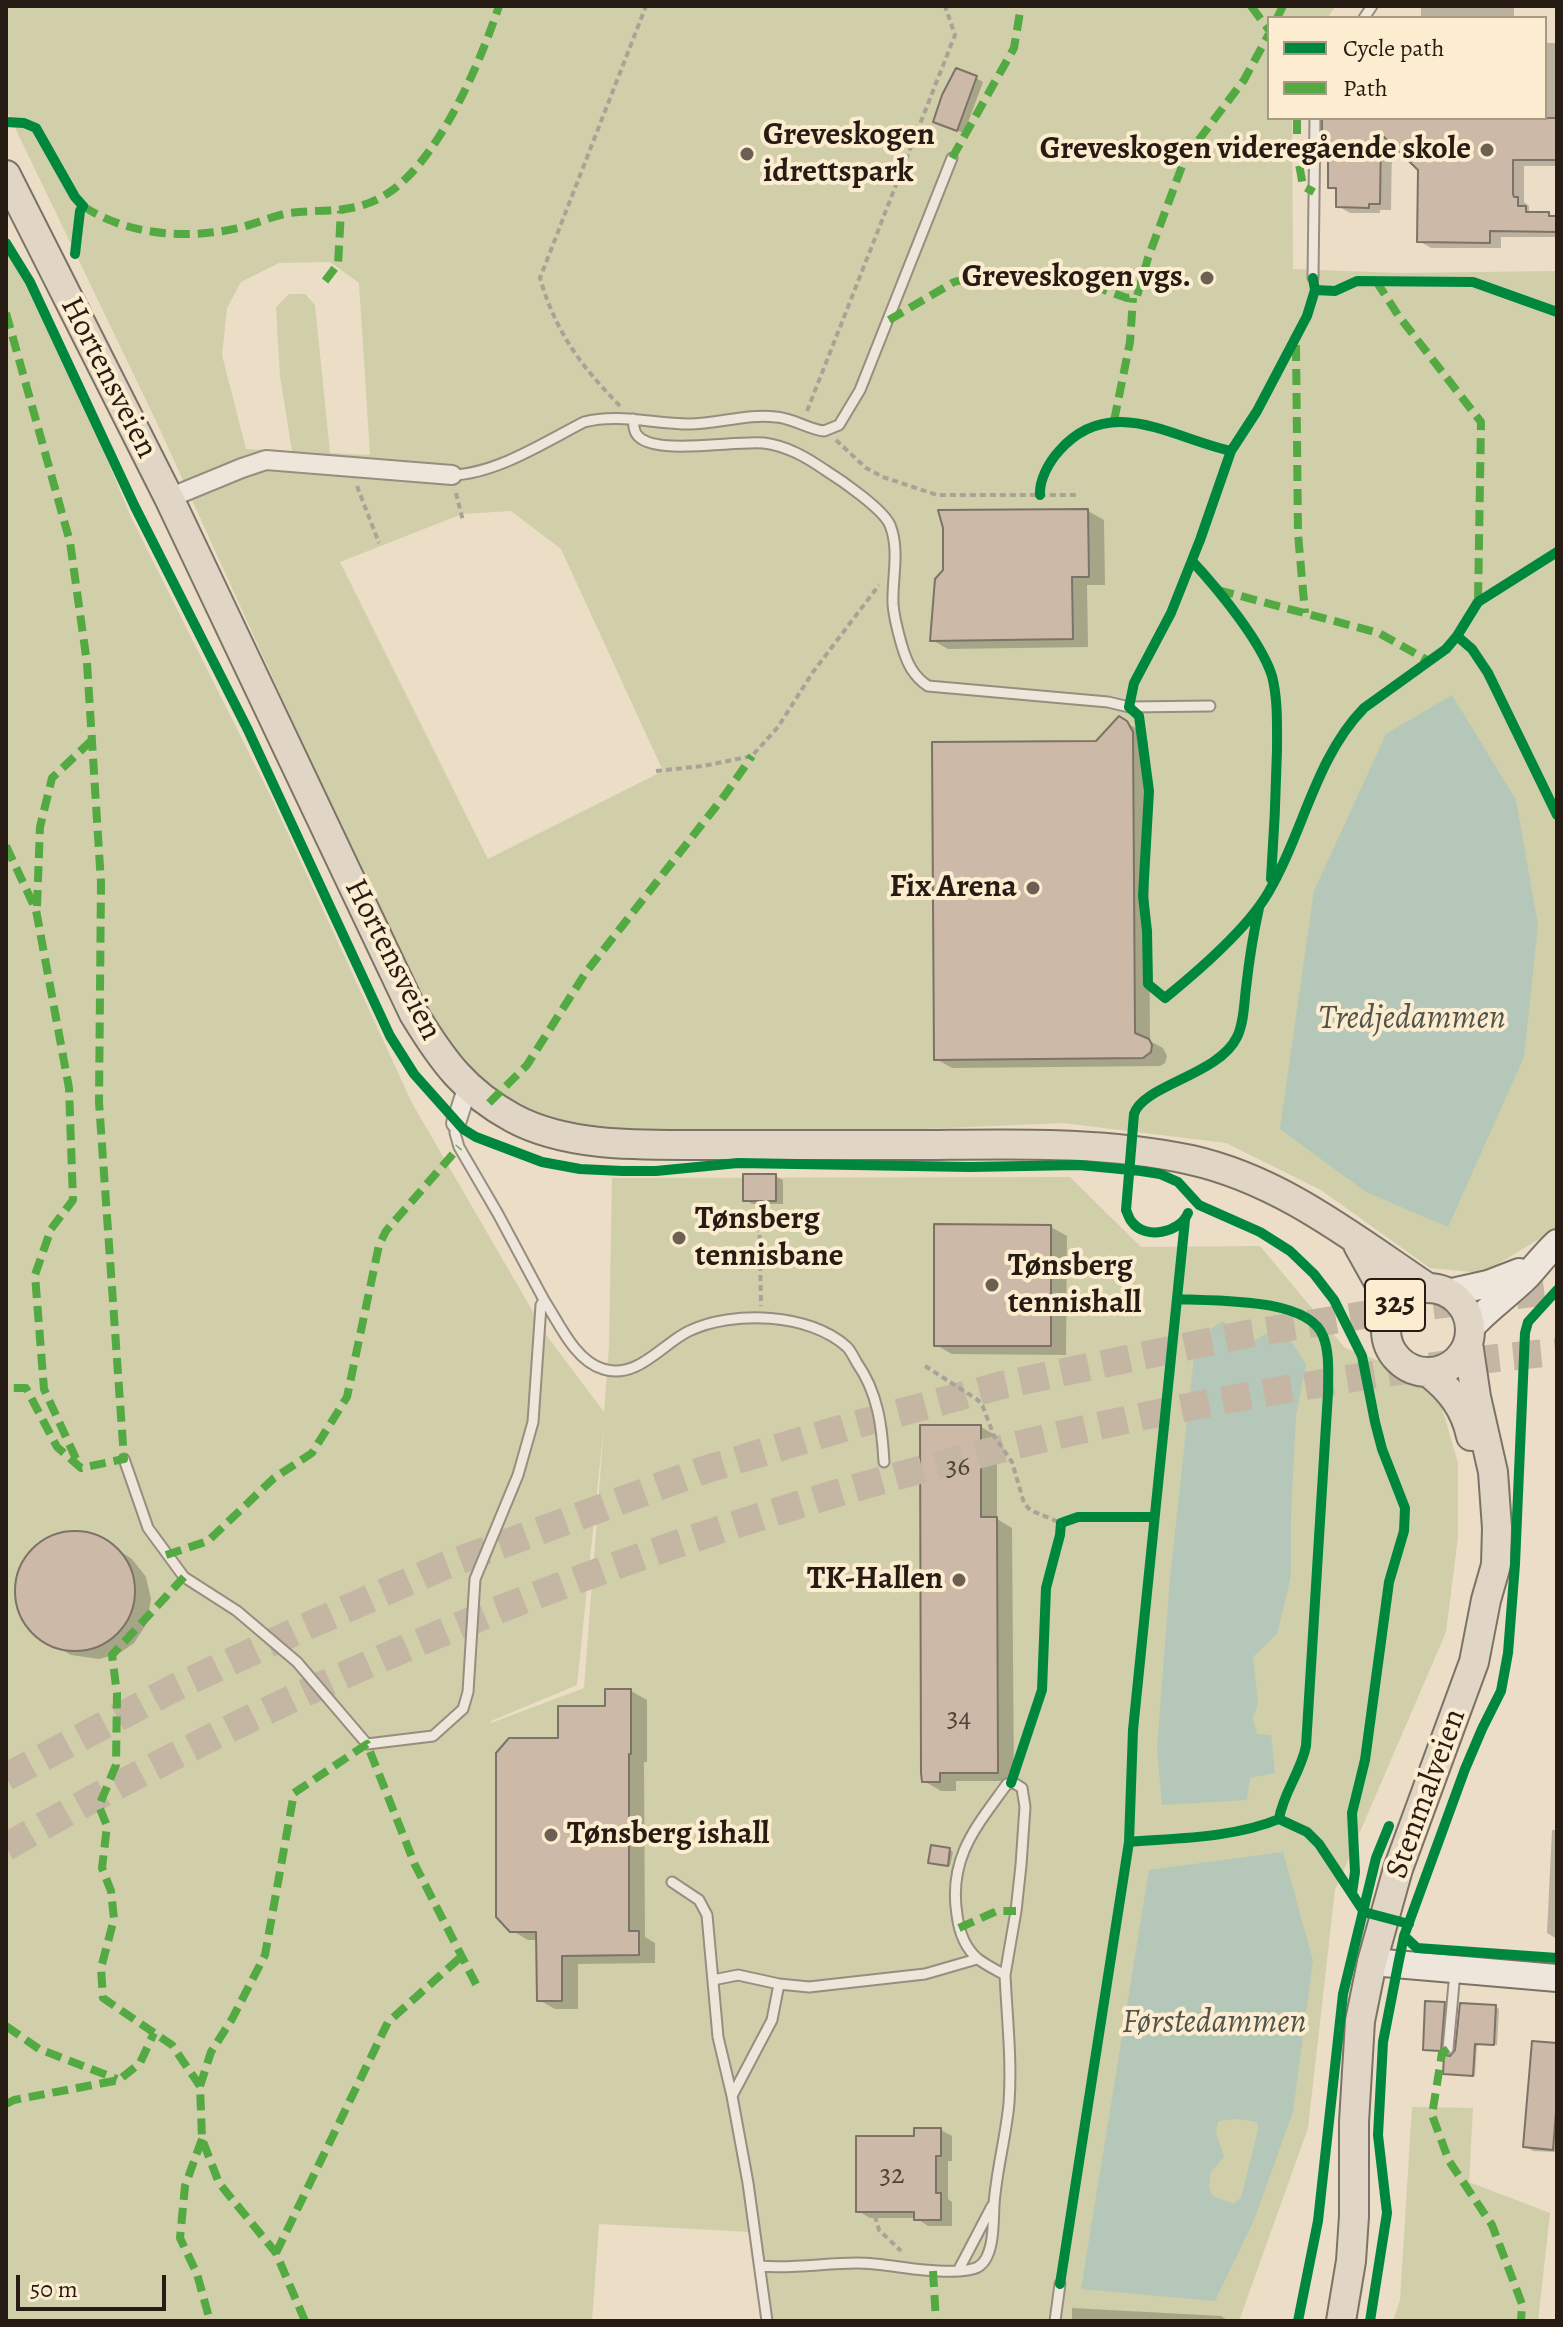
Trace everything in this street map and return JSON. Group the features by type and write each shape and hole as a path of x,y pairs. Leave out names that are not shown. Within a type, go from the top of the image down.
{"main road":[{"name":"Hortensveien","path":"6,175 169,498 414,1014 448,1066 471,1089 515,1119 563,1136 633,1144 1021,1144 1124,1149 1207,1164 1252,1179 1311,1208 1353,1238 1438,1290"},
{"name":"Hortensveien","path":"1353,1238 1382,1288 1389,1314"},
{"path":"1438,1290 1488,1284 1517,1273 1549,1250"},
{"path":"1469,1336 1499,1298 1526,1277 1549,1250"},
{"name":"325","path":"1389,1314 1395,1303 1405,1295 1416,1290 1438,1290"},
{"name":"Stenmalveien","path":"1341,2321 1353,2231 1357,2044 1372,1962 1398,1869 1467,1686 1496,1565 1493,1472 1476,1397 1469,1320 1462,1304 1438,1290"},
{"name":"Stenmalveien","path":"1389,1314 1387,1341 1393,1353 1402,1363 1414,1370 1428,1372 1442,1383 1464,1412 1483,1506 1486,1600"},
{"name":"325","path":"1428,1372 1453,1364 1462,1355 1469,1336"},
{"path":"1372,1962 1557,1978"}],"street":[{"path":"169,498 266,460 452,475"},
{"path":"456,1123 464,1098 471,1089"}],"lane":[{"path":"1313,278 1315,120"},
{"path":"452,475 480,471 584,422 604,418 692,424 778,417 828,431 839,425 860,390 952,158"},
{"path":"633,419 638,436 659,445 679,447 753,443 790,449 867,500 885,517 892,533 896,628 908,663 928,686 1108,702 1129,707 1210,706"},
{"path":"456,1123 459,1147 544,1300 579,1353 600,1369 625,1370 643,1362 690,1330 722,1321 761,1317 787,1320 819,1330 847,1348 866,1375 883,1433 884,1462"},
{"path":"124,1459 148,1528 184,1577 237,1611 297,1662 367,1744 433,1736 463,1709 468,1692 475,1579 518,1475 533,1422 541,1305 544,1300"},
{"path":"760,2266 784,2268 859,2263 958,2271 976,2268 983,2262 994,2227 994,2204 1004,2148 1011,2077 1005,1975 1016,1911 1025,1807 1022,1788 1014,1783 1007,1784 968,1840 958,1864 955,1905 959,1928 967,1947 977,1959 1005,1975"},
{"path":"672,1882 699,1900 707,1915 718,2037 732,2096 767,2321"},
{"path":"713,1980 738,1975 809,1987 925,1974 977,1959"},
{"path":"1448,2049 1455,1970"},
{"path":"732,2096 772,2020 779,1984"},
{"path":"958,2271 994,2204"},
{"path":"1055,2321 1060,2284"}],"path":[{"path":"633,419 572,351 547,303 540,278 646,6"},
{"path":"801,424 955,35 946,6"},
{"path":"828,431 866,468 937,495 1040,491 1076,495"},
{"path":"351,467 379,543"},
{"path":"452,475 463,521"},
{"path":"656,771 752,756 778,727 813,672 873,594 891,567 895,555"},
{"path":"759,1205 761,1317"},
{"path":"925,1366 978,1400 994,1436 1012,1462 1024,1503 1030,1510 1065,1521 1060,1535"},
{"path":"875,2216 879,2230 907,2258 907,2268"}],"green space":[{"path":"6,6 1336,6 1328,16 1267,16 1267,120 1292,120 1293,269 1399,273 1557,271 1557,1223 1554,1230 1483,1273 1430,1268 1321,1190 1226,1143 1063,1123 741,1137 577,1135 497,1098 430,1024 157,423 6,109","holes":["330,262 359,283 370,455 330,453 315,305 305,294 289,294 276,307 280,376 292,451 246,449 222,355 227,308 241,282 279,263","511,511 561,549 663,771 488,859 340,562 462,514"]},
{"path":"6,235 77,388 131,517 271,797 412,1103 547,1336 604,1412 609,1346 612,1178 1070,1177 1141,1247 1260,1246 1345,1348 1403,1370 1440,1401 1458,1463 1458,1537 1446,1632 1335,1890 1308,2128 1239,2321 766,2321 751,2232 599,2224 592,2321 6,2321","holes":["604,1425 584,1688 491,1723 577,1685"]},
{"path":"1412,2107 1473,2108 1469,2182 1550,2213 1538,2321 1393,2321 1400,2300"}],"water":[{"name":"Tredjedammen","path":"1452,695 1516,800 1538,925 1524,1057 1448,1227 1366,1192 1280,1129 1314,891 1386,734"},
{"path":"1223,1321 1248,1344 1281,1326 1306,1364 1296,1416 1291,1576 1277,1634 1253,1657 1258,1703 1253,1718 1257,1734 1271,1735 1275,1773 1250,1778 1247,1800 1162,1805 1157,1749 1170,1578 1196,1338"},
{"name":"Førstedammen","path":"1283,1852 1313,1961 1293,2112 1254,2220 1215,2301 1081,2289 1149,1870","holes":["1238,2119 1257,2122 1258,2129 1241,2197 1234,2204 1213,2196 1209,2188 1211,2172 1224,2157 1217,2135 1219,2121"]}],"building":[{"path":"956,68 977,76 957,131 933,122"},
{"name":"Greveskogen videregående skole","path":"1557,118 1557,160 1513,160 1513,194 1518,197 1518,206 1526,206 1526,212 1549,212 1549,216 1557,216 1557,232 1490,231 1490,243 1417,242 1418,170 1381,134 1380,204 1369,204 1369,208 1336,207 1336,188 1328,188 1328,141 1322,141 1322,120"},
{"path":"1088,509 1089,577 1072,577 1073,639 930,641 935,579 943,570 943,528 938,510"},
{"name":"Fix Arena","path":"1119,716 1127,721 1133,732 1135,1033 1149,1039 1151,1052 1143,1058 934,1060 932,742 1096,741"},
{"path":"743,1174 776,1174 776,1201 743,1201"},
{"name":"Tønsberg tennishall","path":"934,1224 1051,1225 1051,1346 934,1346"},
{"name":"TK-Hallen","path":"920,1425 981,1425 981,1517 997,1517 998,1773 940,1773 940,1782 922,1782 921,1773"},
{"path":"75,1531 98,1535 117,1549 131,1568 135,1591 131,1614 117,1633 98,1647 75,1651 52,1647 33,1633 19,1614 15,1591 19,1568 33,1549 52,1535"},
{"name":"Tønsberg ishall","path":"605,1689 631,1689 629,1931 639,1931 639,1955 562,1956 562,2001 537,2001 536,1932 510,1932 496,1917 496,1753 509,1738 558,1738 558,1706 605,1706"},
{"path":"931,1845 950,1848 948,1866 928,1863"},
{"path":"1425,2001 1445,2002 1441,2051 1423,2050"},
{"path":"1460,2003 1496,2005 1494,2045 1475,2044 1473,2076 1443,2074 1444,2055 1450,2056 1455,2050"},
{"path":"1532,2041 1557,2043 1553,2150 1523,2147"},
{"path":"914,2128 941,2128 941,2156 936,2156 936,2193 941,2193 941,2220 914,2220 914,2212 856,2212 856,2136 914,2136"}],"tunnel":[{"path":"6,1777 172,1689 305,1627 444,1566 704,1470 1002,1385 1247,1334 1388,1311 1557,1290"},
{"path":"6,1847 152,1768 301,1695 453,1628 607,1569 764,1515 924,1469 1085,1429 1324,1383 1440,1365 1557,1352"}],"marked path":[{"path":"83,206 119,224 181,234 222,231 289,213 343,209 381,198 412,173 443,130 470,79 499,6"},
{"path":"952,158 1014,48 1021,6"},
{"path":"1251,6 1267,27"},
{"path":"1278,16 1283,6"},
{"path":"889,320 954,282 981,275 1021,273 1065,276 1127,298 1137,296 1185,158 1244,80 1267,38"},
{"path":"1297,120 1297,153 1303,186 1314,192"},
{"path":"325,281 338,264 341,211"},
{"path":"1376,281 1398,315 1481,422 1478,602"},
{"path":"1114,421 1130,342 1133,298"},
{"path":"6,313 70,542 87,663 101,883 99,1102 124,1459 81,1468 57,1447 26,1388 6,1388"},
{"path":"1296,345 1298,534 1305,613"},
{"path":"1218,590 1379,633 1429,661"},
{"path":"37,906 40,827 52,778 92,740"},
{"path":"489,1103 527,1065 586,972 752,756"},
{"path":"6,846 36,910 69,1088 73,1200 51,1229 35,1275 44,1389 77,1461"},
{"path":"166,1555 208,1541 274,1478 312,1453 347,1397 379,1245 386,1231 459,1147"},
{"path":"184,1577 112,1655 117,1694 116,1765 99,1806 107,1826 102,1868 111,1891 114,1919 101,1968 103,1998 172,2045 200,2086"},
{"path":"305,2321 276,2253 219,2183 202,2139 200,2086 211,2052 265,1955 294,1793 367,1744 415,1865 478,1988"},
{"path":"959,1928 997,1911 1016,1911"},
{"path":"276,2253 388,2022 462,1956"},
{"path":"6,2026 39,2049 117,2079"},
{"path":"6,2104 119,2080 140,2063 154,2033"},
{"path":"1448,2049 1442,2053 1432,2115 1449,2161 1492,2225 1522,2304 1521,2321"},
{"path":"202,2139 185,2186 180,2238 197,2274 210,2321"},
{"path":"933,2271 936,2321"}],"cycle path":[{"path":"6,122 24,123 36,128 83,206 75,254"},
{"path":"6,243 30,282 135,507 248,730 390,1036 414,1074 463,1129 542,1162 580,1169 656,1171 738,1163 970,1167 1079,1165 1160,1174 1178,1182 1199,1205 1260,1232 1290,1251 1314,1274 1334,1300 1362,1356 1382,1449 1405,1508 1404,1531 1389,1582 1365,1760 1352,1813 1355,1872 1352,1893"},
{"path":"1313,278 1315,290 1307,316 1257,411 1231,451 1171,613 1134,683 1129,707 1139,716 1149,791 1143,896 1148,984 1165,998 1248,921 1280,870 1321,773 1347,728 1364,708 1446,649 1457,636"},
{"path":"1315,290 1335,291 1357,281 1473,282 1557,312"},
{"path":"1040,495 1043,477 1055,455 1079,434 1099,425 1120,422 1142,424 1231,451"},
{"path":"1557,552 1478,602 1457,636 1472,649 1488,673 1557,815"},
{"path":"1192,561 1248,631 1272,676 1277,750 1271,879"},
{"path":"1188,1213 1178,1225 1162,1232 1145,1231 1130,1219 1126,1210 1134,1114 1151,1095 1215,1061 1237,1037 1259,908"},
{"path":"1060,2284 1129,1842 1133,1730 1185,1220"},
{"path":"1370,2321 1387,2213 1378,2135 1383,2042 1404,1936 1465,1769 1501,1691 1508,1653 1515,1564 1525,1333 1528,1322 1557,1290"},
{"path":"1129,1842 1224,1834 1279,1819 1306,1746 1328,1393 1328,1364 1323,1336 1314,1323 1280,1308 1235,1301 1177,1299"},
{"path":"1011,1783 1042,1690 1046,1588 1061,1523 1078,1517 1154,1517"},
{"path":"1279,1819 1307,1832 1319,1844 1364,1912 1409,1924"},
{"path":"1298,2321 1318,2221 1343,1994 1376,1858 1389,1826"},
{"path":"1404,1936 1417,1948 1557,1958"}],"place":[{"name":"Greveskogen videregående skole","path":"1487,150"},
{"name":"Greveskogen idrettspark","path":"747,154"},
{"name":"Greveskogen vgs.","path":"1207,278"},
{"name":"Fix Arena","path":"1033,888"},
{"name":"Tønsberg tennisbane","path":"679,1238"},
{"name":"Tønsberg tennishall","path":"992,1285"},
{"name":"TK-Hallen","path":"959,1580"},
{"name":"Tønsberg ishall","path":"551,1835"}]}
